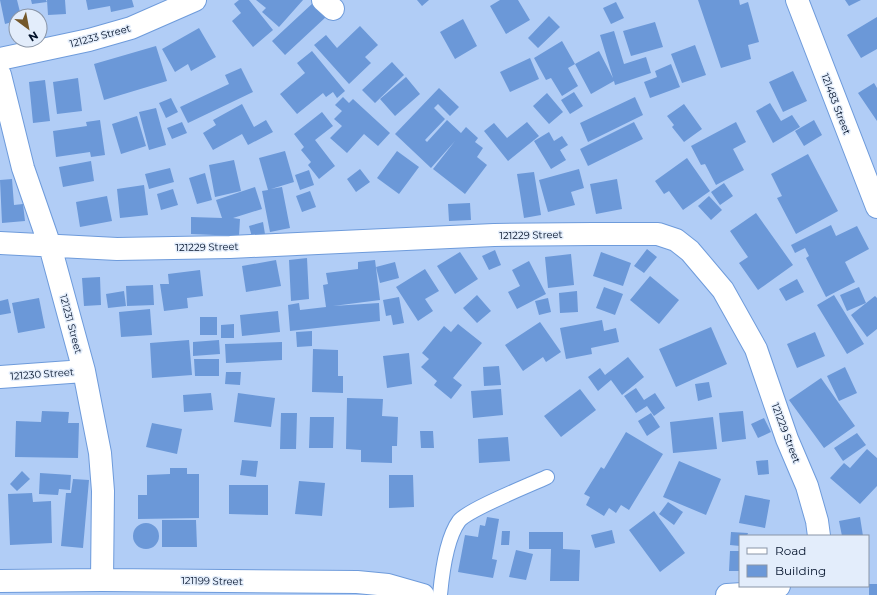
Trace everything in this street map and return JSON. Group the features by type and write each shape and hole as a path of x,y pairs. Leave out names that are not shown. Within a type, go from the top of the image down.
{"street":[{"name":"121233 Street","path":"0,59 89,40 130,28 195,0"},
{"name":"121483 Street","path":"797,0 870,170 877,207"},
{"name":"121231 Street","path":"0,75 23,168 50,246 84,371 100,453 103,491 102,580"},
{"name":"121229 Street","path":"0,243 116,249 222,247 494,235 658,234 676,240 690,251 723,290 756,350 787,439 807,486 817,521 819,535"},
{"name":"121230 Street","path":"0,377 84,371"},
{"name":"121199 Street","path":"0,581 59,588 102,580 357,582 388,585 423,595"},
{"path":"727,595 743,594 774,587"}],"lane":[{"path":"440,595 442,566 460,521 481,507 547,477"}],"building":[{"path":"0,0 17,0 19,8 8,8 8,23 5,24"},
{"path":"31,0 46,0 47,2 32,4"},
{"path":"47,0 65,0 66,14 48,15"},
{"path":"86,0 132,0 134,7 111,12 110,6 88,10"},
{"path":"239,0 249,0 273,30 253,47 232,21 241,13 234,4"},
{"path":"256,0 303,0 279,27 262,12 266,8"},
{"path":"417,0 429,0 422,6"},
{"path":"500,0 518,0 530,20 506,34 490,6"},
{"path":"698,0 739,0 740,5 748,2 759,42 748,45 751,59 721,68"},
{"path":"845,0 861,0 849,6"},
{"path":"314,2 327,16 285,55 272,41"},
{"path":"616,2 624,18 611,24 603,8"},
{"path":"549,16 560,27 538,48 528,38"},
{"path":"877,17 877,49 861,58 847,35"},
{"path":"463,19 477,46 455,59 440,32"},
{"path":"655,22 663,47 631,56 623,31"},
{"path":"360,26 378,45 365,57 371,63 349,84 314,45 326,35 337,48"},
{"path":"199,28 216,57 191,71 188,64 175,72 162,49"},
{"path":"614,31 624,64 646,57 651,73 615,85 614,81 591,94 575,64 599,51 613,78 600,35"},
{"path":"562,41 575,64 568,68 578,86 562,96 551,78 546,80 534,58"},
{"path":"695,45 706,75 682,83 671,54"},
{"path":"156,46 167,81 104,100 94,64"},
{"path":"312,51 345,91 337,98 333,92 326,97 323,93 297,114 280,94 305,73 297,63"},
{"path":"530,58 539,79 510,92 500,72"},
{"path":"392,62 404,75 375,103 362,90"},
{"path":"671,64 680,87 650,98 644,82 657,77 655,71"},
{"path":"241,68 253,92 188,123 180,107 229,84 225,75"},
{"path":"793,71 807,101 783,112 769,82"},
{"path":"406,77 420,94 395,116 380,99"},
{"path":"78,78 82,111 57,114 53,82"},
{"path":"45,80 50,121 33,123 29,82"},
{"path":"874,83 877,88 877,121 858,93"},
{"path":"439,88 459,107 450,116 438,104 434,108 445,119 425,140 427,142 447,120 461,133 466,127 478,138 475,142 483,148 477,157 487,165 465,194 433,169 455,141 431,168 395,134"},
{"path":"574,92 583,106 570,114 561,100"},
{"path":"547,93 563,112 549,124 533,106"},
{"path":"343,97 349,103 353,99 390,133 378,146 364,134 347,153 330,138 342,126 334,119 342,111 335,105"},
{"path":"635,97 643,115 588,142 580,123"},
{"path":"171,98 178,112 166,118 159,103"},
{"path":"770,103 781,121 792,115 800,127 773,143 756,111"},
{"path":"242,104 254,127 266,120 273,132 248,145 242,134 213,150 203,133 216,125 213,120"},
{"path":"684,104 702,129 684,142 672,127 674,125 667,116"},
{"path":"156,108 166,145 149,150 139,112"},
{"path":"322,112 333,126 315,140 335,166 319,179 308,165 311,162 301,150 304,147 294,134"},
{"path":"137,116 146,146 121,154 112,124"},
{"path":"100,120 105,155 91,157 90,152 56,157 53,131 87,126 86,122"},
{"path":"814,120 822,135 804,146 795,131"},
{"path":"182,122 187,133 172,139 167,128"},
{"path":"527,122 539,136 508,161 484,131 494,123 507,138"},
{"path":"634,122 643,139 588,166 580,149"},
{"path":"736,122 746,142 733,149 744,170 716,185 705,164 701,165 691,146"},
{"path":"549,132 554,141 562,136 568,145 560,150 566,160 551,169 534,141"},
{"path":"285,151 294,182 271,189 282,187 290,228 270,232 262,191 268,190 259,158"},
{"path":"397,151 419,167 399,194 377,178"},
{"path":"808,154 838,211 796,234 777,198 782,196 771,174"},
{"path":"687,158 710,191 683,210 669,191 664,194 655,181"},
{"path":"234,160 241,191 215,197 209,165"},
{"path":"91,161 94,181 63,187 59,167"},
{"path":"170,168 174,182 149,189 145,174"},
{"path":"360,169 370,182 356,192 347,179"},
{"path":"579,169 584,188 571,192 575,205 548,212 539,180"},
{"path":"309,170 314,185 300,190 295,175"},
{"path":"534,172 541,215 524,218 517,174"},
{"path":"205,173 212,200 197,204 189,178"},
{"path":"12,179 14,205 23,204 25,221 2,223 0,180"},
{"path":"617,179 622,209 596,214 590,184"},
{"path":"724,183 733,196 720,205 711,192"},
{"path":"144,185 148,215 120,218 117,189"},
{"path":"255,187 262,209 233,218 240,219 239,236 191,234 191,217 222,218 216,200"},
{"path":"173,189 178,205 161,210 157,194"},
{"path":"310,191 316,207 302,212 296,196"},
{"path":"107,196 112,221 80,227 76,202"},
{"path":"709,196 722,210 711,220 698,206"},
{"path":"470,203 471,220 449,221 448,204"},
{"path":"756,213 793,265 758,290 739,263 748,257 730,231"},
{"path":"263,222 265,234 252,237 249,226"},
{"path":"831,225 836,236 857,226 869,249 845,262 855,282 826,297 806,258 809,256 805,248 795,253 791,245"},
{"path":"647,249 657,257 644,273 634,266"},
{"path":"495,250 501,265 489,270 482,256"},
{"path":"460,252 478,279 455,294 437,266"},
{"path":"601,252 631,263 623,286 593,276"},
{"path":"571,254 574,285 548,288 545,257"},
{"path":"307,258 309,299 291,301 289,260"},
{"path":"276,260 281,286 246,292 242,266"},
{"path":"375,260 380,300 333,306 379,303 380,321 290,331 288,305 299,303 300,310 326,307 323,285 328,284 326,273 358,269 358,262"},
{"path":"529,261 546,294 517,309 508,292 520,286 512,270"},
{"path":"395,262 399,278 380,283 376,267"},
{"path":"425,269 439,291 425,299 433,311 418,321 396,287"},
{"path":"200,270 203,296 187,298 188,308 164,311 160,284 169,284 168,274"},
{"path":"650,276 679,300 659,324 630,300"},
{"path":"100,277 101,305 84,306 82,278"},
{"path":"797,279 804,292 786,301 779,289"},
{"path":"153,285 154,305 127,306 126,286"},
{"path":"604,287 623,294 615,315 596,308"},
{"path":"859,287 866,303 847,311 840,295"},
{"path":"124,291 126,306 108,308 106,294"},
{"path":"577,291 578,312 560,313 559,293"},
{"path":"477,295 491,311 477,323 463,308"},
{"path":"834,295 864,344 847,354 817,305"},
{"path":"875,296 877,298 877,329 867,337 851,315"},
{"path":"399,297 404,323 393,325 391,315 386,316 383,300"},
{"path":"39,298 45,328 18,333 12,303"},
{"path":"548,298 551,312 539,315 535,301"},
{"path":"8,299 11,313 0,315 0,301"},
{"path":"150,309 152,335 121,337 119,312"},
{"path":"278,311 280,332 242,336 240,315"},
{"path":"200,317 217,317 217,335 200,335"},
{"path":"602,320 604,331 616,328 619,342 591,348 592,354 566,359 560,328"},
{"path":"540,322 561,352 546,362 543,357 523,371 505,345"},
{"path":"234,324 234,338 221,338 221,325"},
{"path":"458,324 482,343 453,378 462,385 451,399 434,385 437,381 421,367 429,359 422,353 444,326 451,332"},
{"path":"711,327 727,364 676,387 659,349"},
{"path":"312,331 312,346 297,347 296,332"},
{"path":"815,332 825,356 797,368 787,344"},
{"path":"189,340 192,375 152,378 150,343"},
{"path":"219,340 220,354 193,356 193,342"},
{"path":"282,342 282,360 226,363 225,344"},
{"path":"313,349 338,350 338,376 343,376 343,393 312,392"},
{"path":"409,353 412,384 387,388 383,356"},
{"path":"628,357 644,377 622,395 611,380 598,391 588,377 600,368 605,375"},
{"path":"194,359 219,359 219,376 195,376"},
{"path":"499,366 501,385 484,386 483,367"},
{"path":"845,367 857,393 839,401 827,376"},
{"path":"226,372 241,372 240,385 225,384"},
{"path":"821,378 855,426 824,448 789,400"},
{"path":"709,382 712,397 698,401 695,384"},
{"path":"636,388 644,400 655,393 665,408 654,416 647,406 636,413 624,396"},
{"path":"501,389 503,415 473,418 471,391"},
{"path":"580,389 596,410 561,437 544,416"},
{"path":"211,393 213,410 184,412 183,395"},
{"path":"238,393 275,398 271,427 234,422"},
{"path":"347,398 383,399 382,416 398,417 397,446 392,446 392,463 361,462 361,450 346,449"},
{"path":"42,411 69,412 68,423 79,423 78,458 15,457 16,421 41,422"},
{"path":"743,411 746,439 722,442 719,413"},
{"path":"281,413 297,413 296,449 280,449"},
{"path":"651,413 660,427 647,436 638,421"},
{"path":"310,417 334,417 333,448 309,448"},
{"path":"713,417 717,449 673,453 670,422"},
{"path":"764,418 771,432 758,438 751,424"},
{"path":"152,423 182,429 177,454 146,447"},
{"path":"420,431 433,431 434,448 421,448"},
{"path":"626,432 663,454 629,510 621,505 616,513 609,508 604,516 586,505 590,497 584,494 601,467 604,469"},
{"path":"857,433 866,445 843,461 834,448"},
{"path":"508,437 510,461 479,463 478,439"},
{"path":"867,449 877,458 877,486 860,504 830,478 844,463 850,468"},
{"path":"242,460 258,461 256,477 240,475"},
{"path":"768,460 769,474 758,475 756,461"},
{"path":"679,461 721,479 706,515 663,497"},
{"path":"170,468 187,468 187,474 199,474 199,518 138,519 138,495 147,495 147,475 170,474"},
{"path":"22,471 30,479 17,491 10,484"},
{"path":"40,473 71,475 70,490 59,489 58,495 39,494"},
{"path":"389,475 413,475 414,507 389,508"},
{"path":"73,479 89,480 83,548 61,546 66,493 71,493"},
{"path":"299,481 325,483 322,516 295,514"},
{"path":"229,485 268,485 268,515 229,514"},
{"path":"32,493 33,502 51,501 52,543 10,545 8,494"},
{"path":"745,495 770,500 765,528 739,523"},
{"path":"668,502 683,512 674,525 659,514"},
{"path":"654,511 685,553 660,572 629,530"},
{"path":"487,517 499,519 492,559 497,560 493,578 458,572 465,535 478,537 480,525 485,526"},
{"path":"860,517 863,535 842,535 839,521"},
{"path":"162,520 196,520 197,547 162,547"},
{"path":"146,523 155,527 159,536 155,545 146,549 137,545 133,536 137,527"},
{"path":"612,530 615,543 595,548 591,535"},
{"path":"502,531 510,531 509,545 501,545"},
{"path":"529,532 563,532 563,549 580,550 579,581 550,581 551,549 529,549"},
{"path":"731,532 748,533 747,535 739,535 739,546 730,545"},
{"path":"516,550 533,554 526,580 509,577"},
{"path":"730,551 739,551 739,571 729,571"},
{"path":"869,584 877,584 877,595 869,595"}]}
